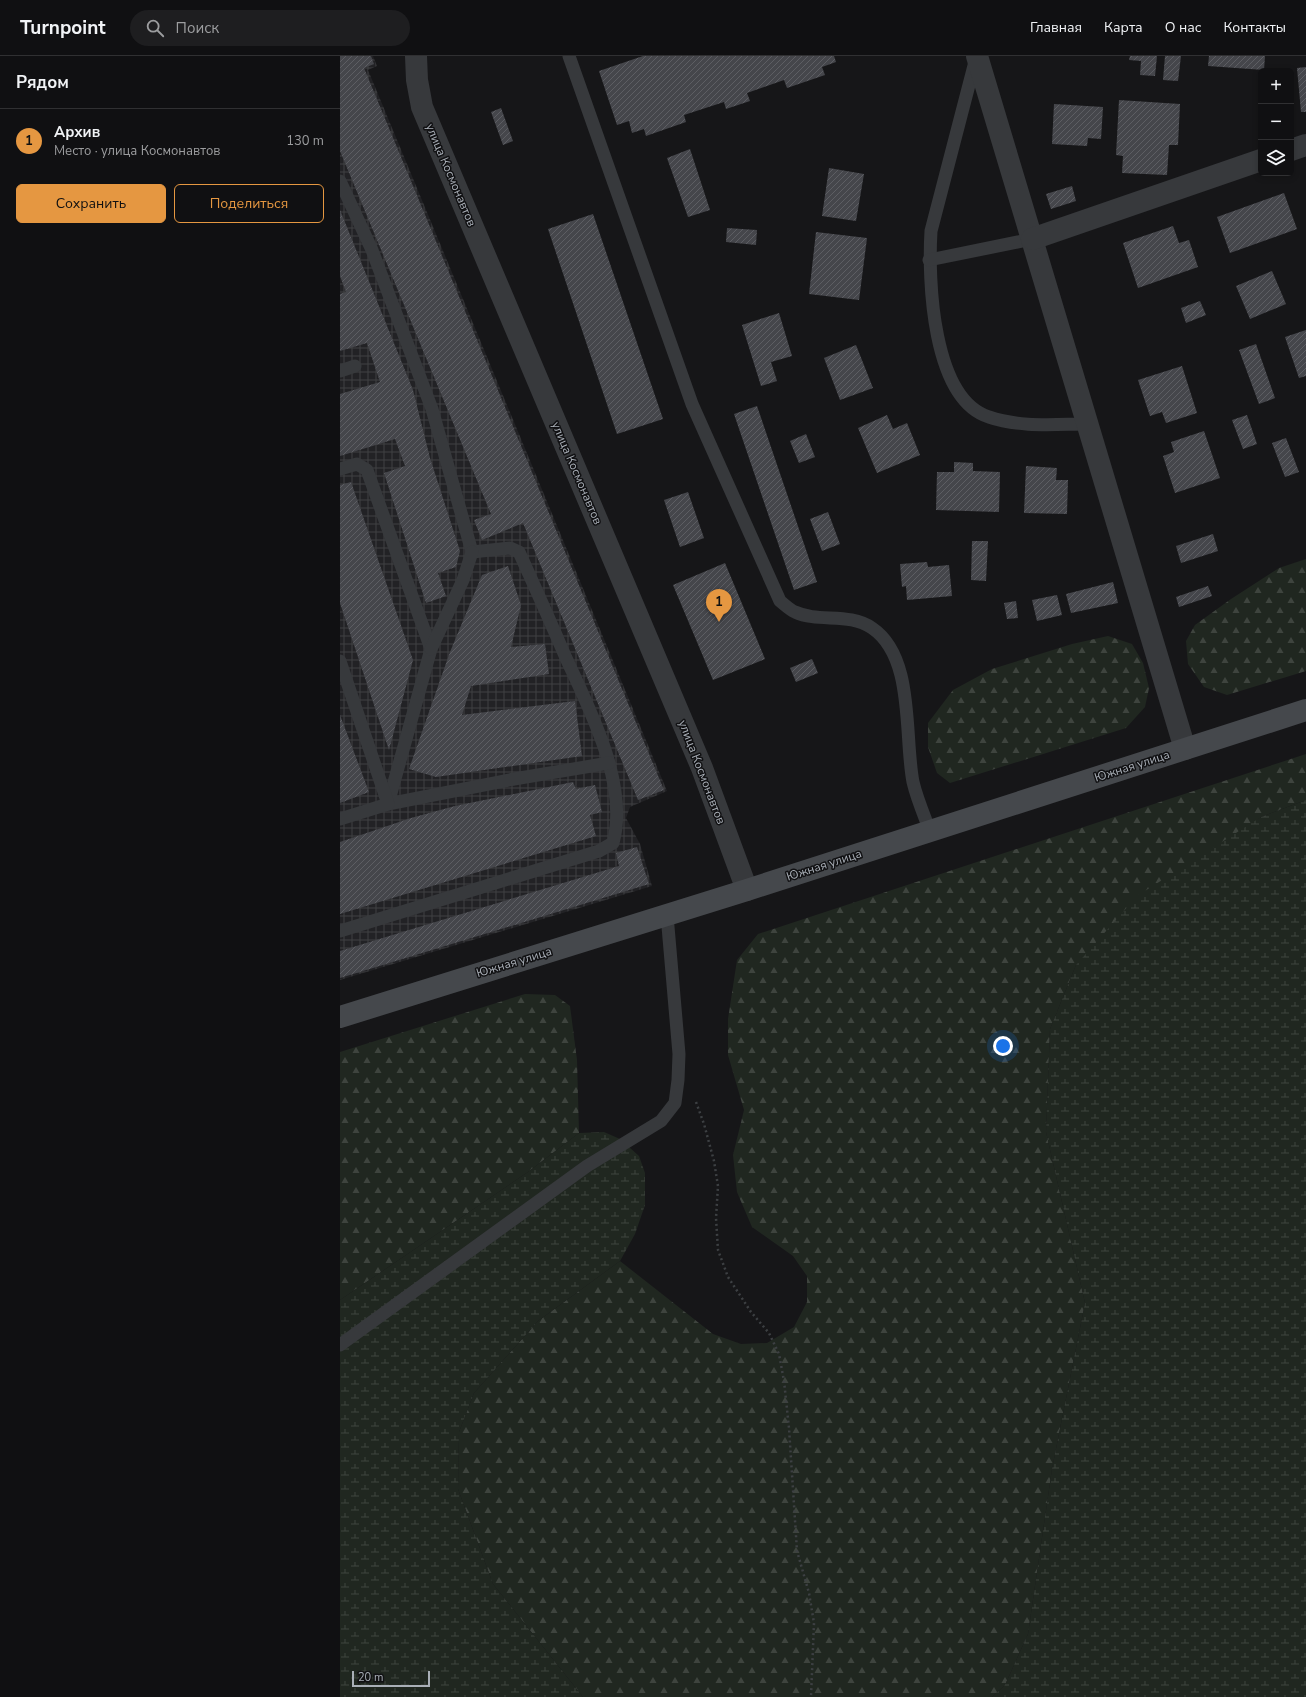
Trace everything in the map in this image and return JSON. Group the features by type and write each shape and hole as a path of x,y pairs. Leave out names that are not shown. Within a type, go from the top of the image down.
{"main road":[{"name":"Южная улица","path":"340,1017 747,890 1306,710"}],"street":[{"name":"улица Космонавтов","path":"416,56 416,80 422,107 702,768 747,890"},
{"path":"977,56 1089,424 1185,749"},
{"path":"1294,149 1306,145"},
{"path":"1032,238 1258,161"}],"lane":[{"path":"569,56 692,404 780,601 795,612 814,617 852,620 870,627 884,637 894,652 899,668 903,691 913,782 930,831"},
{"path":"977,56 934,214 931,231 929,260 930,280 937,333 946,368 957,392 971,408 988,417 1018,423 1089,424"},
{"path":"340,181 372,250 432,409 472,552 463,580 431,649 388,804"},
{"path":"929,260 1032,238"},
{"path":"340,371 355,366"},
{"path":"340,470 357,464 367,470 431,649"},
{"path":"340,931 599,851 613,843 617,828 615,796 609,763 597,727 519,552 510,548 472,552"},
{"path":"340,661 388,804"},
{"path":"340,820 388,804 514,779 609,763"},
{"path":"340,1345 587,1166 661,1121 675,1103 679,1054 667,915"}],"path":[{"path":"694,1096 706,1131 714,1161 718,1186 716,1218 718,1250 728,1277 751,1312 769,1333 779,1354 784,1381 789,1428 797,1551 809,1593 814,1624 811,1697"}],"shaded area":[{"path":"340,56 373,56 377,66 368,70 667,791 630,807 626,818 640,844 652,886 340,980"}],"green space":[{"path":"1306,559 1306,671 1227,695 1204,687 1188,664 1186,641 1195,625 1231,599 1279,568"},
{"path":"1108,636 1132,644 1143,663 1149,688 1145,707 1126,728 950,783 937,773 928,747 928,723 953,690 992,669 1072,644"},
{"path":"1306,754 1306,800 1261,817 1076,965 1050,1029 1046,1132 1085,1303 1052,1469 1028,1634 1005,1685 992,1697 583,1697 493,1584 458,1489 459,1432 474,1393 538,1321 620,1261 713,1334 741,1344 767,1343 794,1327 807,1302 807,1276 793,1256 752,1227 737,1192 733,1155 744,1110 728,1055 728,1019 737,960 758,934"},
{"path":"1306,800 1306,1697 992,1697 1005,1685 1028,1634 1052,1469 1085,1303 1046,1132 1050,1029 1076,965 1137,896 1261,817"},
{"path":"525,994 555,995 570,1006 577,1060 579,1133 528,1172 340,1300 340,1052"},
{"path":"604,1132 620,1139 639,1156 645,1173 645,1205 635,1234 620,1261 538,1321 474,1393 459,1432 458,1489 493,1584 583,1697 340,1697 340,1300 528,1172 579,1133"}],"building":[{"path":"340,56 371,56 374,64 364,68 664,790 638,800 523,523 482,540 474,520 491,514 340,151"},
{"path":"643,56 834,56 836,62 822,67 825,75 787,88 784,80 747,93 750,101 726,109 724,102 684,115 686,122 646,136 644,129 632,133 629,121 617,125 599,71"},
{"path":"1130,56 1157,56 1155,76 1140,75 1141,61 1129,60"},
{"path":"1165,56 1181,56 1178,81 1163,80"},
{"path":"1209,56 1265,56 1264,68 1258,68 1258,70 1208,66"},
{"path":"1306,67 1306,112 1301,112 1297,68"},
{"path":"1119,100 1180,104 1178,145 1169,145 1167,175 1122,173 1123,156 1116,155"},
{"path":"1054,104 1103,107 1101,139 1088,138 1087,146 1052,144"},
{"path":"501,108 513,141 503,145 491,112"},
{"path":"690,149 710,210 688,217 667,158"},
{"path":"829,168 864,174 856,221 822,216"},
{"path":"1072,186 1076,201 1051,209 1046,194"},
{"path":"1284,193 1297,229 1230,253 1217,217"},
{"path":"340,210 413,390 430,458 460,551 456,567 438,573 446,596 426,603 384,473 405,466 395,439 340,456 340,394 380,382 367,343 340,351 340,294 346,292 340,276"},
{"path":"593,214 663,419 617,434 548,229"},
{"path":"1173,226 1179,243 1189,240 1198,267 1138,288 1123,243"},
{"path":"727,228 757,230 756,245 726,242"},
{"path":"816,232 867,238 859,300 809,294"},
{"path":"1272,271 1286,304 1250,319 1236,286"},
{"path":"1200,301 1206,315 1186,323 1181,308"},
{"path":"779,313 792,356 771,362 777,381 761,386 742,325"},
{"path":"1306,330 1306,376 1299,378 1285,337"},
{"path":"1256,344 1275,398 1259,404 1239,350"},
{"path":"856,345 873,388 840,400 824,358"},
{"path":"1182,366 1197,413 1166,423 1162,412 1150,416 1138,380"},
{"path":"757,406 817,582 794,590 734,414"},
{"path":"887,415 893,429 907,423 920,455 877,473 858,428"},
{"path":"1247,415 1257,444 1243,449 1232,420"},
{"path":"1204,431 1220,478 1175,493 1163,456 1174,452 1171,442"},
{"path":"806,434 815,457 799,463 790,441"},
{"path":"1286,438 1299,472 1285,477 1272,443"},
{"path":"954,462 973,463 973,471 1000,472 999,512 936,510 937,472 954,472"},
{"path":"1026,466 1057,468 1056,480 1068,480 1067,514 1024,513"},
{"path":"351,482 413,660 389,750 340,603 340,485"},
{"path":"688,492 704,538 680,547 664,500"},
{"path":"828,512 840,544 822,551 810,519"},
{"path":"1213,534 1218,551 1181,563 1176,546"},
{"path":"972,541 988,541 986,581 971,580"},
{"path":"927,562 928,567 949,565 952,596 907,600 906,586 902,587 900,564"},
{"path":"725,563 765,659 713,680 673,585"},
{"path":"508,566 521,605 511,647 545,644 549,674 471,686 462,715 575,701 582,756 436,777 409,769 450,652 482,575"},
{"path":"1113,582 1118,603 1071,613 1066,594"},
{"path":"1208,586 1212,596 1179,607 1176,597"},
{"path":"1057,595 1062,615 1037,621 1032,600"},
{"path":"1016,601 1018,618 1007,619 1004,603"},
{"path":"812,659 818,673 796,682 790,668"},
{"path":"340,715 369,792 340,803"},
{"path":"573,782 576,789 595,785 602,812 590,815 596,836 340,914 340,842 411,818 455,806"},
{"path":"637,847 649,884 340,978 340,951 619,866 616,853"}],"place":[{"name":"Архив","path":"719,622"}]}
